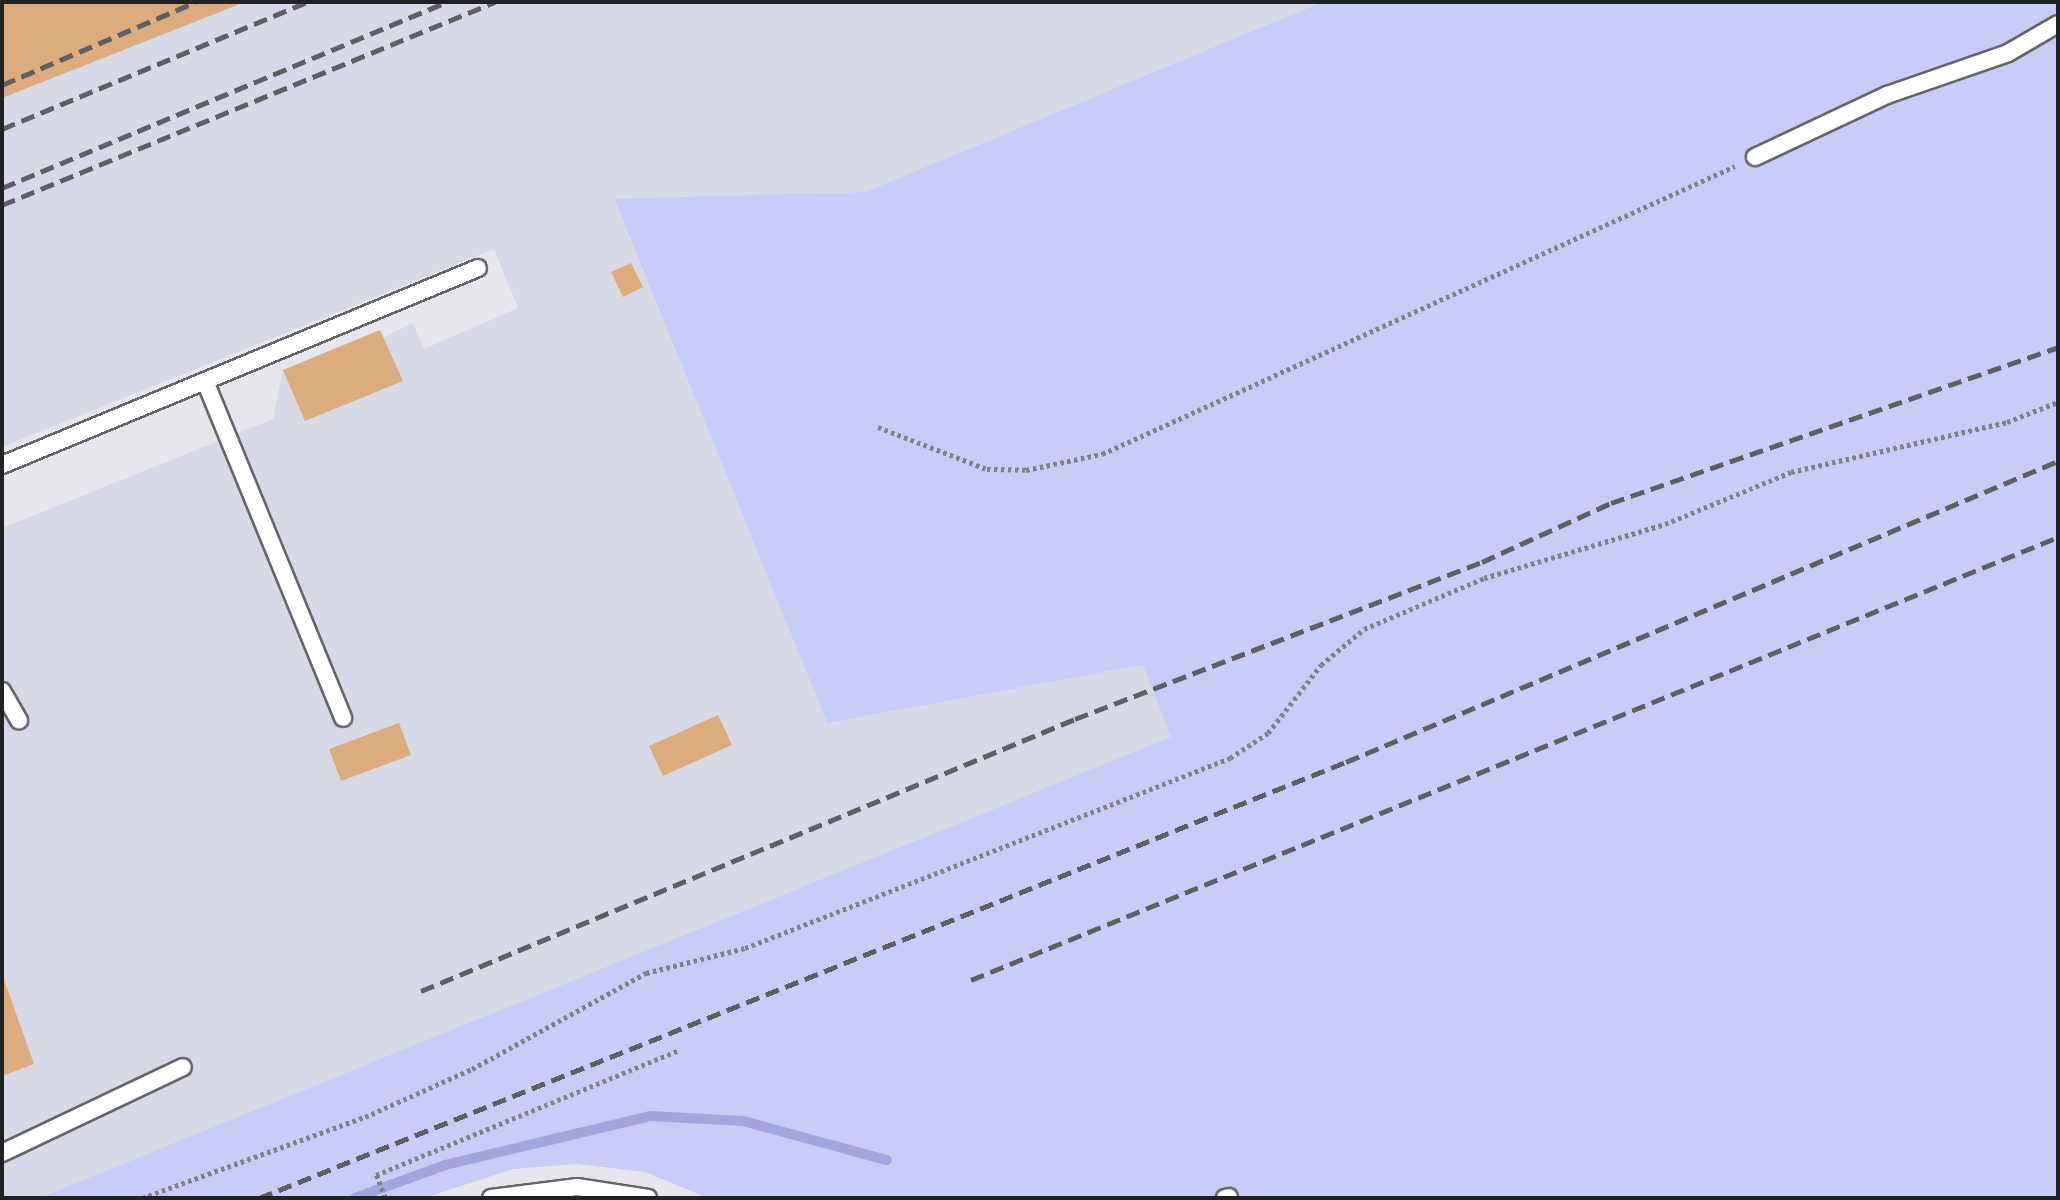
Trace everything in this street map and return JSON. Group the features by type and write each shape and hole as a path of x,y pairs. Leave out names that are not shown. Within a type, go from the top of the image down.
{"lane":[{"path":"1755,157 1887,95 2008,53 2058,24"},
{"path":"2,465 478,268"},
{"path":"205,381 344,718"},
{"path":"2,691 19,721"},
{"path":"2,1153 183,1067"},
{"path":"491,1198 577,1187 648,1198"}],"path":[{"path":"878,426 987,469 1026,470 1102,454 1755,157"},
{"path":"142,1198 365,1118 471,1069 646,974 745,948 1230,758 1268,733 1321,665 1364,629 1484,578 1665,524 1791,472 2007,422 2058,402"},
{"path":"385,1198 376,1175 679,1050"}],"shaded area":[{"path":"2,2 1322,2 865,192 614,200 827,723 1143,665 1172,737 351,1075 39,1198 2,1198 2,528 273,419 283,370 380,330 384,337 413,323 424,349 518,308 494,249 2,447"},
{"path":"1322,2 2058,2 2058,1198 708,1198 645,1172 577,1164 513,1169 424,1198 39,1198 1171,737 1143,665 827,723 614,199 865,192"}],"building":[{"path":"2,2 245,2 2,98"},
{"path":"631,263 643,287 623,297 611,272"},
{"path":"380,330 403,381 305,421 283,370"},
{"path":"718,715 732,745 663,776 649,746"},
{"path":"399,723 411,755 341,781 329,749"},
{"path":"2,974 34,1064 2,1076"}],"waterway":[{"path":"355,1198 445,1165 650,1116 743,1121 887,1160"}],"railway":[{"path":"2,85 196,2"},
{"path":"2,129 307,2"},
{"path":"2,188 446,2"},
{"path":"2,205 495,2"},
{"path":"421,991 1075,719 1482,562 1611,503 2058,347"},
{"path":"259,1198 1346,762 2058,461"},
{"path":"971,980 2058,537"}]}
